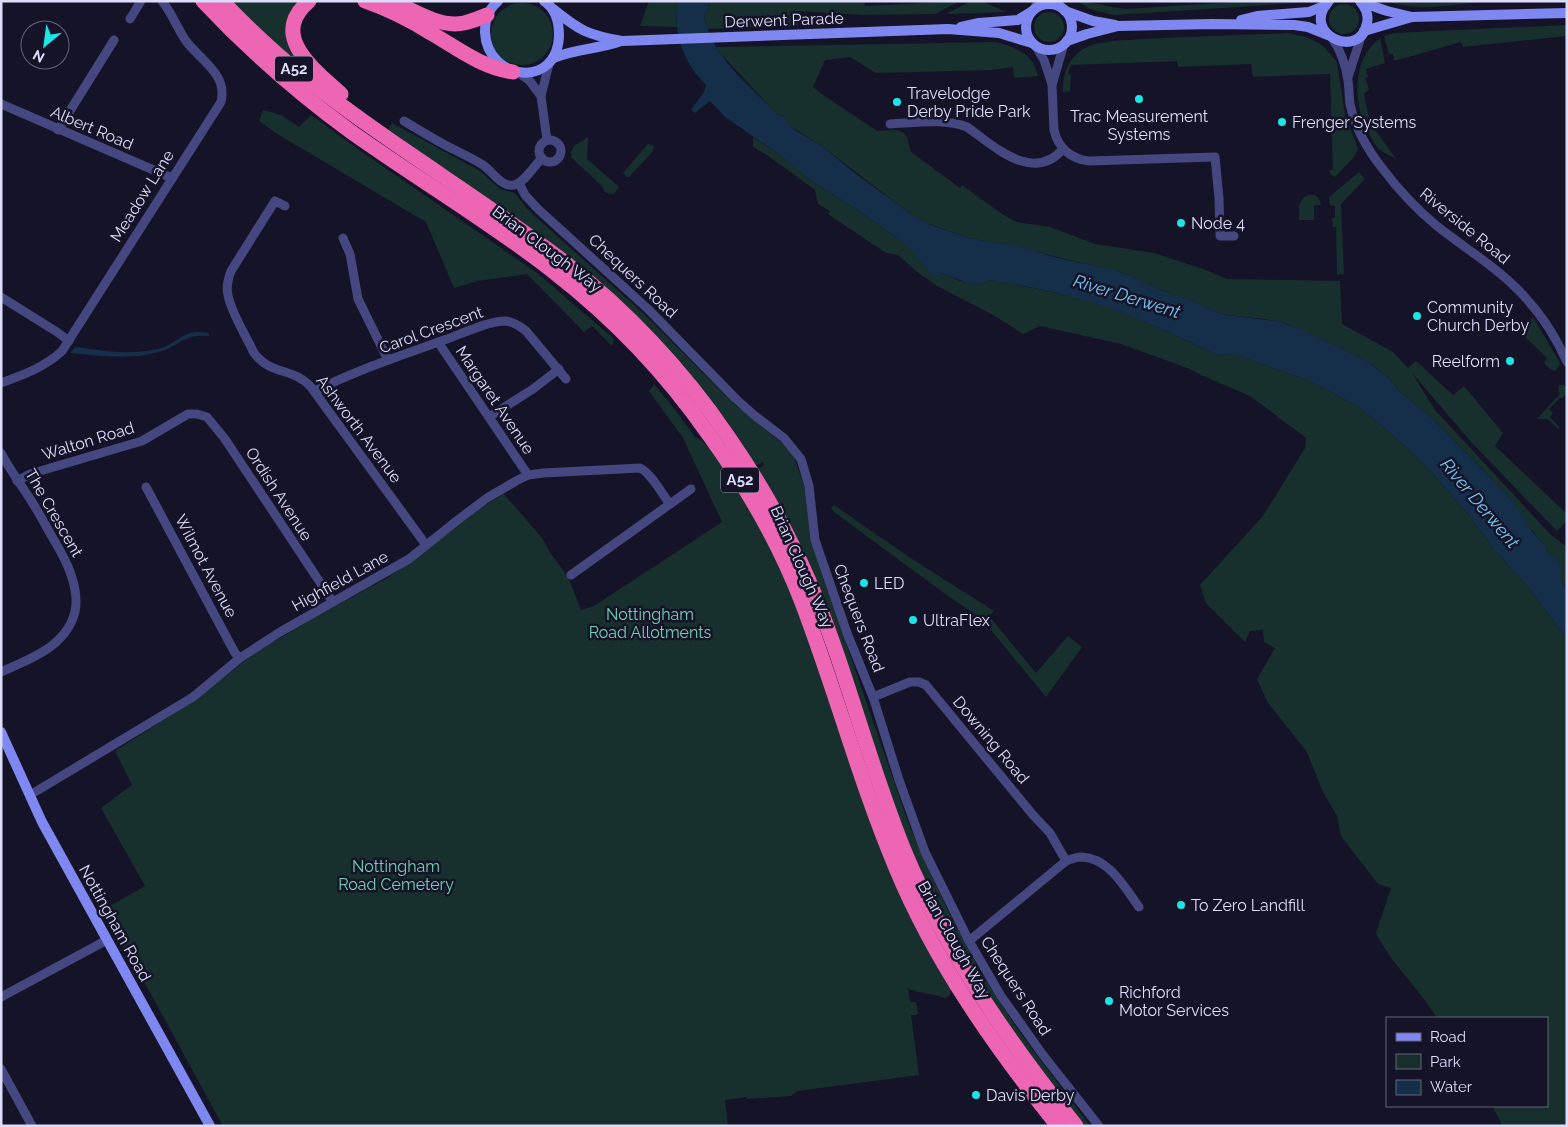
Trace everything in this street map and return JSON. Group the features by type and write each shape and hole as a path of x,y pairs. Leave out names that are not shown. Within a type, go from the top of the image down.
{"highway":[{"name":"Brian Clough Way","path":"203,1 252,51 316,105 369,144 539,261 589,301 650,361 693,412 729,462 773,540 793,581 823,660 883,835 897,871 931,940 961,992 988,1033 1058,1126"},
{"name":"Brian Clough Way","path":"222,1 263,42 333,99 566,263 632,322 665,356 703,402 765,494 810,583 838,656 892,819 933,914 988,1009 1034,1073 1076,1126"},
{"path":"309,1 298,14 293,28 293,37 297,50 318,73 391,140"},
{"path":"365,1 414,23 479,61 501,70 515,72"},
{"path":"393,1 437,21 450,24 464,23 487,14"}],"street":[{"path":"130,19 141,1"},
{"name":"Meadow Lane","path":"1,383 46,364 62,351 222,99 222,93 212,67 187,42 170,11 162,1"},
{"path":"498,1 487,14 485,35 489,48 496,59 504,66 529,80 541,96"},
{"path":"1360,1 1387,11 1412,17 1567,13"},
{"path":"1360,1 1366,9 1368,16 1363,33"},
{"path":"1328,3 1323,11 1321,20 1323,27 1330,37"},
{"path":"1220,24 1257,16 1308,12 1328,3"},
{"path":"547,140 541,96 551,61 557,49 559,34 556,18 548,4"},
{"name":"Derwent Parade","path":"548,4 581,30 597,36 624,41 948,29 999,33 1034,44"},
{"path":"1118,26 1087,34 1050,50 1042,49 1028,38 1026,21 1034,8 1048,4 1061,6 1093,21 1118,26 1294,25 1308,27 1342,42 1348,42 1355,40 1363,33 1412,17"},
{"path":"1052,85 1072,27 1071,20 1061,6"},
{"name":"Derwent Parade","path":"948,29 979,23 1018,20 1034,8"},
{"name":"Riverside Road","path":"1348,78 1363,33"},
{"name":"Riverside Road","path":"1330,37 1342,55 1348,78 1350,104 1356,123 1382,168 1406,197 1427,217 1496,270 1523,295 1548,327 1567,362"},
{"path":"58,130 114,40"},
{"name":"Derwent Parade","path":"515,72 539,70 568,52 607,46 624,41"},
{"path":"1034,44 1044,60 1052,85 1054,130 1063,149 1075,158 1089,161 1215,157 1220,198 1220,236 1234,236"},
{"name":"Albert Road","path":"1,104 172,178"},
{"path":"404,121 475,160 505,184 511,186 520,183 542,158"},
{"path":"890,124 942,122 961,124 1011,158 1026,162 1048,162 1063,149"},
{"path":"547,140 556,142 560,147 561,152 553,162 547,162 540,155 539,148 547,140"},
{"name":"Chequers Road","path":"520,183 525,195 538,209 655,315 745,407 784,438 801,459 809,486 815,540 847,633 873,696 917,834 933,870 969,941 997,989 1024,1030 1099,1126"},
{"name":"Ashworth Avenue","path":"285,206 275,200 231,272 228,281 228,295 253,350 261,362 276,370 301,377 315,392 426,545"},
{"path":"343,238 350,254 358,299 388,360"},
{"path":"1,298 69,341"},
{"name":"Carol Crescent","path":"315,392 388,360 492,323 507,321 526,331 559,369 566,380"},
{"name":"Margaret Avenue","path":"438,342 528,475"},
{"path":"489,417 533,389 559,369"},
{"name":"Walton Road","path":"17,481 30,474 142,441 184,416 193,414"},
{"name":"Ordish Avenue","path":"193,414 204,415 212,422 333,602"},
{"name":"The Crescent","path":"1,453 32,502 69,569 74,586 76,606 69,626 56,643 1,672"},
{"name":"Highfield Lane","path":"30,795 192,697 240,658 280,632 409,559 488,498 528,475 640,468 649,475 670,504"},
{"name":"Wilmot Avenue","path":"146,487 240,658"},
{"path":"571,575 691,489"},
{"name":"Downing Road","path":"873,696 910,682 919,682 926,685 1050,832 1066,861"},
{"name":"Nottingham Road","path":"1,732 50,835 210,1126"},
{"path":"969,941 1066,861 1081,857 1095,860 1111,870 1140,907"},
{"path":"1,997 107,940"},
{"path":"1,1069 32,1126"}],"green space":[{"path":"228,1 298,1 290,15 286,32 287,43 295,57 292,59"},
{"path":"649,1 678,1 677,27 640,26"},
{"path":"709,1 864,1 865,6 960,1 935,14 864,15 794,11 793,16 798,22 798,26 707,29 704,15 708,12"},
{"path":"971,1 982,1 1006,12 946,14"},
{"path":"1077,1 1126,9 1248,1 1295,1 1297,3 1114,15 1090,9"},
{"path":"1385,1 1486,1 1422,7"},
{"path":"522,3 539,8 544,12 548,17 553,34 548,51 544,56 539,60 522,65 505,60 500,56 496,51 491,34 496,17 500,12 505,8"},
{"path":"1344,4 1354,9 1359,19 1354,29 1344,34 1334,29 1329,19 1334,9"},
{"path":"1049,12 1055,13 1063,21 1063,33 1055,41 1049,42 1043,41 1035,33 1034,27 1035,21 1043,13"},
{"path":"1567,25 1567,36 1463,47 1461,42 1394,61 1393,54 1389,54 1384,36 1395,33"},
{"path":"1289,33 1306,37 1319,43 1337,62 1345,115 1358,149 1354,157 1335,177 1331,175 1329,170 1333,170 1330,74 1253,77 1251,64 1178,67 1177,61 1071,65 1068,73 1071,75 1070,91 1063,92 1067,68 1073,58 1089,46 1114,41"},
{"path":"1380,38 1385,63 1366,69 1368,77 1365,78 1369,89 1364,94 1368,114 1375,130 1396,159 1378,148 1365,125 1358,99 1359,71 1363,59 1370,47"},
{"path":"995,42 1022,52 1036,68 1038,76 1014,78 1013,67 991,70 876,73 850,57 825,60 813,87 877,131 895,130 903,132 907,137 911,152 960,188 962,185 1016,222 1050,227 1095,244 1154,253 1227,279 1340,281 1342,324 1393,352 1408,368 1416,361 1453,395 1464,386 1503,433 1495,446 1567,514 1567,521 1557,531 1473,444 1412,373 1435,410 1550,534 1567,547 1567,590 1560,577 1560,565 1548,553 1546,545 1526,525 1511,499 1433,419 1398,390 1392,381 1371,364 1339,347 1287,324 1266,319 1226,315 1192,300 1168,293 1124,273 1004,244 968,238 927,223 915,217 823,147 787,124 784,117 772,109 716,47"},
{"path":"263,110 281,115 299,127 311,115 537,273 614,339 612,346 592,326 584,332 527,274 477,281 454,288 426,222 279,135 259,121"},
{"path":"392,123 480,171 500,189 515,193 527,209 644,314 734,404 790,450 806,491 813,544 818,563 918,846 952,918 990,987 1024,1039 1090,1126 1084,1126 1024,1048 966,961 926,883 758,469 764,465 763,462 756,466 729,424 690,375 440,166 388,129"},
{"path":"588,137 587,159 618,186 619,188 613,194 604,191 603,187 572,158 571,152 574,146"},
{"path":"753,137 780,155 810,180 900,240 940,273 967,283 990,280 1094,302 1165,330 1220,356 1229,354 1242,357 1310,381 1357,406 1373,418 1433,474 1468,514 1496,552 1529,588 1567,639 1567,1126 1502,1126 1493,1107 1548,1107 1548,1017 1436,1017 1389,955 1376,933 1391,888 1378,884 1341,836 1337,816 1323,792 1307,752 1268,703 1257,679 1275,648 1264,642 1263,630 1250,631 1245,642 1206,603 1200,585 1263,516 1305,448 1306,438 1250,396 1190,369 1121,344 1040,326 1023,334 995,316 937,286 898,255 886,253 828,214 830,211 818,204 815,190 753,147"},
{"path":"648,144 654,146 653,151 627,177 623,173"},
{"path":"1359,172 1365,179 1341,204 1344,274 1337,275 1336,227 1333,227 1332,218 1335,218 1335,206 1330,205 1329,197"},
{"path":"1308,195 1317,197 1321,205 1314,205 1314,220 1299,220 1300,202"},
{"path":"1533,317 1560,363 1556,371 1550,369 1544,363 1547,358 1524,336 1527,332 1523,327"},
{"name":"Nottingham Road Cemetery","path":"654,384 695,437 713,451 753,514 781,566 951,990 950,995 946,998 908,989 910,1002 916,1002 918,1013 911,1015 919,1075 797,1091 791,1096 747,1099 746,1097 725,1100 728,1126 223,1126 141,976 101,911 145,886 101,808 132,785 115,751 194,701 255,653 389,577 448,534 474,512 504,494 542,538 568,577 581,610 594,606 722,522 683,438 649,391"},
{"path":"1559,385 1567,387 1567,394 1549,409 1553,413 1550,417 1560,428 1558,429 1548,419 1537,419 1560,394 1558,392"},
{"path":"834,505 909,557 994,611 989,616 1036,673 1068,636 1082,647 1046,697 982,619 834,512 831,508"}],"water":[{"name":"River Derwent","path":"678,1 709,1 708,12 704,15 708,29 721,55 741,78 777,114 784,117 795,130 823,147 856,174 915,217 968,238 1018,246 1054,257 1114,270 1226,315 1276,321 1297,328 1339,347 1371,364 1392,381 1398,390 1433,419 1511,499 1527,522 1526,525 1546,545 1548,553 1558,559 1561,567 1560,577 1567,590 1567,639 1529,588 1496,552 1468,514 1433,474 1408,449 1357,406 1310,381 1242,357 1229,354 1220,356 1151,324 1094,303 1050,291 990,280 982,283 967,283 942,273 934,278 911,250 900,240 810,180 780,155 725,117 710,101 695,113 691,110 704,92 706,85 693,70 681,46 676,19"},
{"path":"197,332 209,333 209,336 193,337 166,350 137,356 114,357 70,353 75,347 118,352 139,352 161,348 187,334"}],"place":[{"name":"Trac Measurement Systems","path":"1139,99"},
{"name":"Travelodge Derby Pride Park","path":"897,102"},
{"name":"Frenger Systems","path":"1282,122"},
{"name":"Node 4","path":"1181,223"},
{"name":"Community Church Derby","path":"1417,316"},
{"name":"Reelform","path":"1510,361"},
{"name":"LED","path":"864,583"},
{"name":"UltraFlex","path":"913,620"},
{"name":"To Zero Landfill","path":"1181,905"},
{"name":"Richford Motor Services","path":"1109,1001"},
{"name":"Davis Derby","path":"976,1095"}],"park label":[{"name":"Nottingham Road Allotments","path":"650,623"}]}
